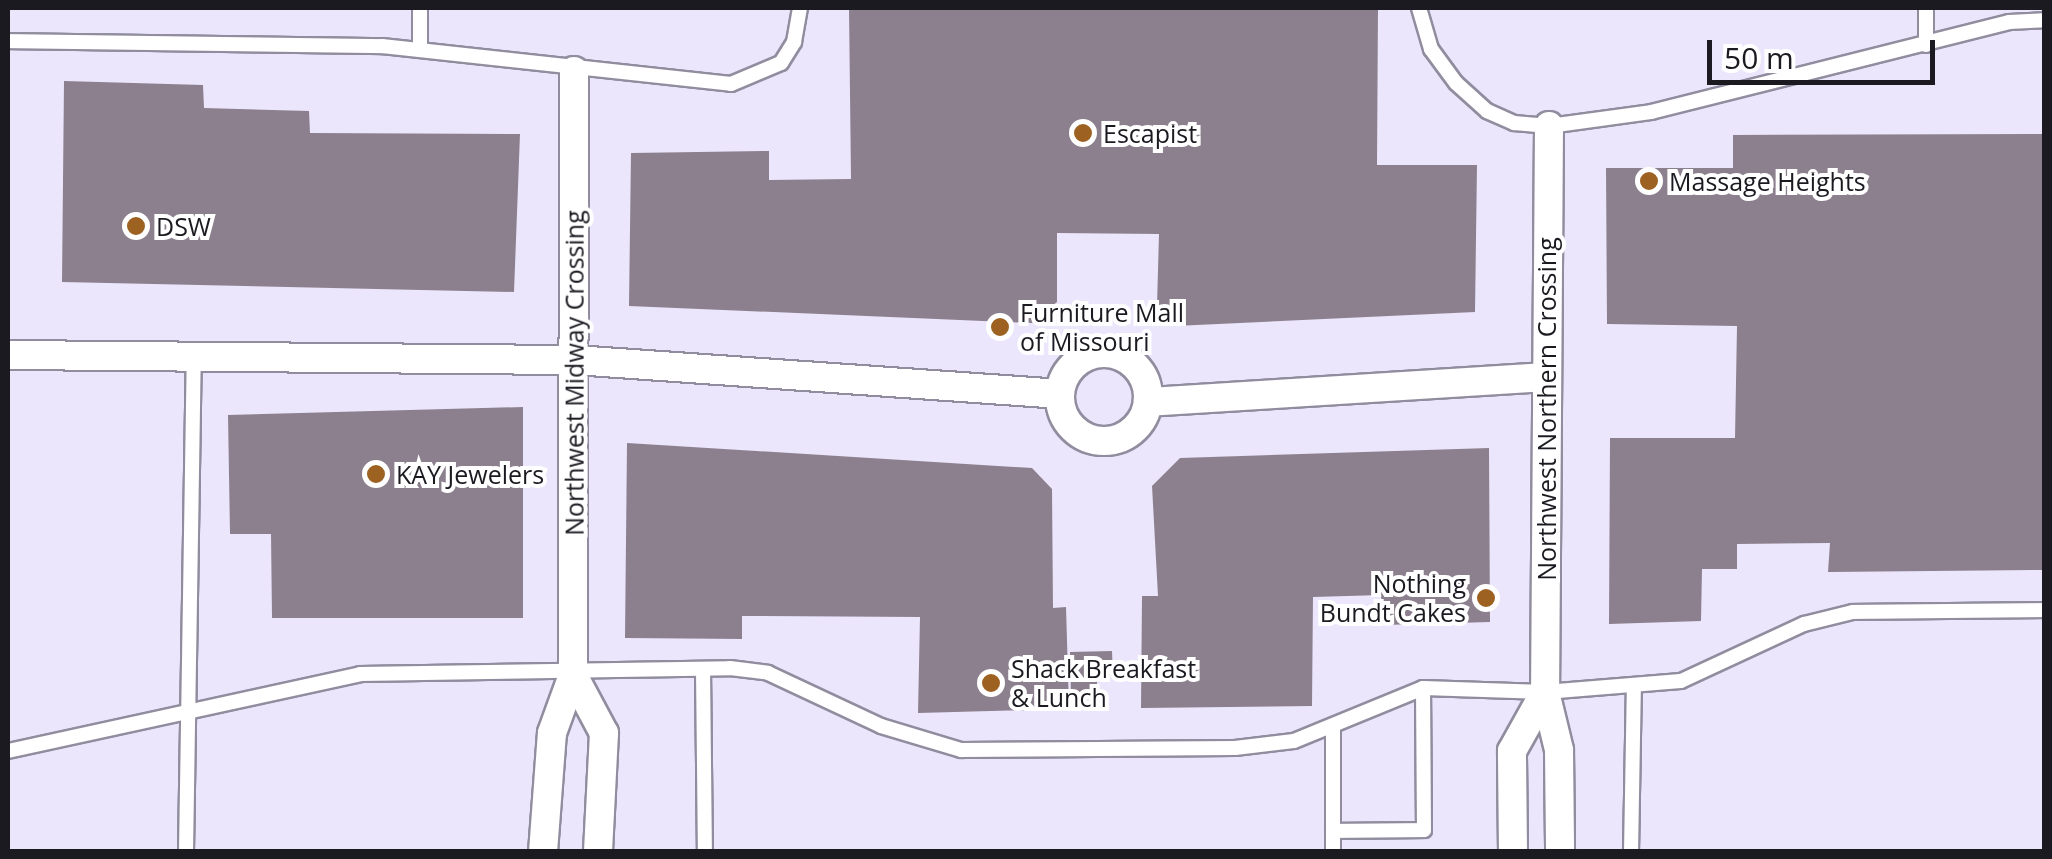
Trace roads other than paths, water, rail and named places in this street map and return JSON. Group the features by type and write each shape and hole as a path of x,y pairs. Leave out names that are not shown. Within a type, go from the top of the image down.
{"street":[{"name":"Northwest Midway Crossing","path":"543,852 552,733 573,675 574,70"},
{"name":"Northwest Northern Crossing","path":"1549,126 1544,377 1546,692 1559,750 1560,852"},
{"path":"1107,352 1142,374 1148,402 1134,428 1108,441 1068,423 1060,394 1080,359 1107,352"},
{"path":"8,354 575,360 1060,394"},
{"path":"1148,402 1544,377"},
{"name":"Northwest Midway Crossing","path":"573,675 604,734 598,852"},
{"path":"1513,852 1512,751 1546,692"}],"lane":[{"path":"420,8 420,50"},
{"path":"8,41 420,50 695,83 761,76 781,63 794,42 800,8"},
{"path":"1419,8 1432,49 1456,83 1488,110 1514,123 1549,126 1651,112 2008,22 2044,20"},
{"path":"1926,8 1926,44"},
{"path":"186,852 193,711 194,356"},
{"path":"8,751 360,674 573,675 703,669 768,673 881,726 961,750 1235,748 1294,741 1397,694 1423,688 1546,692 1634,688 1714,671 1804,624 1852,612 2044,610"},
{"path":"703,669 704,852"},
{"path":"1333,830 1424,830 1423,688"},
{"path":"1631,852 1634,688"},
{"path":"1333,726 1333,852"}],"place":[{"name":"Escapist","path":"1083,133"},
{"name":"Massage Heights","path":"1649,181"},
{"name":"DSW","path":"136,226"},
{"name":"Furniture Mall of Missouri","path":"1000,327"},
{"name":"KAY Jewelers","path":"376,474"},
{"name":"Nothing Bundt Cakes","path":"1486,598"},
{"name":"Shack Breakfast & Lunch","path":"991,683"}]}
